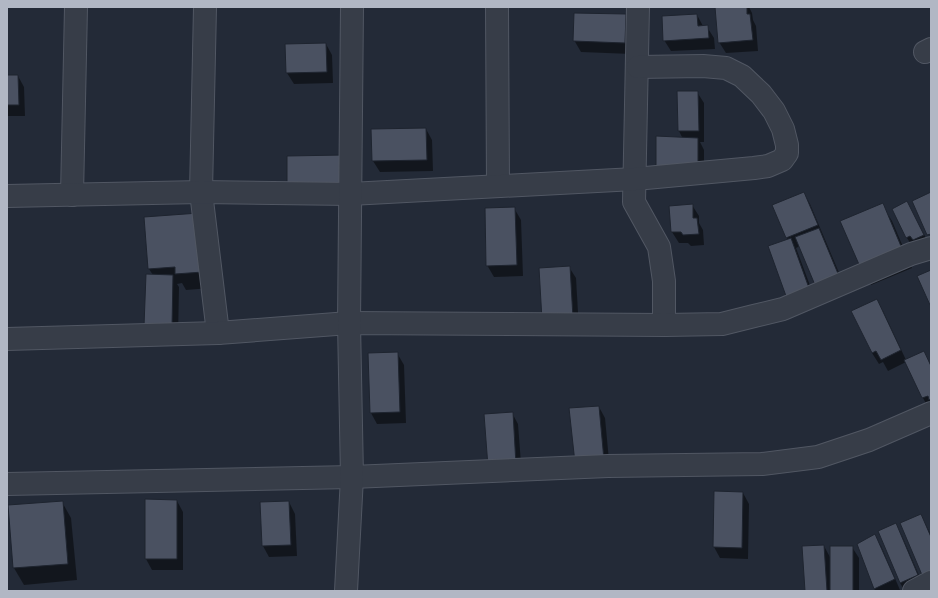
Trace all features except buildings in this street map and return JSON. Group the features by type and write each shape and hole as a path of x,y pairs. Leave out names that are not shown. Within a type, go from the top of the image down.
{"street":[{"path":"72,194 76,7"},
{"path":"205,7 201,192 218,333"},
{"path":"346,591 352,477 349,323 352,7"},
{"path":"497,7 498,186"},
{"path":"638,7 638,67 634,202 659,247 664,281 664,325"},
{"path":"7,196 201,192 350,194 635,179 768,166 782,160 787,153 783,129 774,112 761,94 742,76 726,68 703,66 638,67"},
{"path":"7,339 218,333 349,323 722,324 783,309 911,254 931,248"},
{"path":"7,484 352,477 608,466 762,464 818,457 869,440 931,413"},
{"path":"914,591 931,582"}]}
